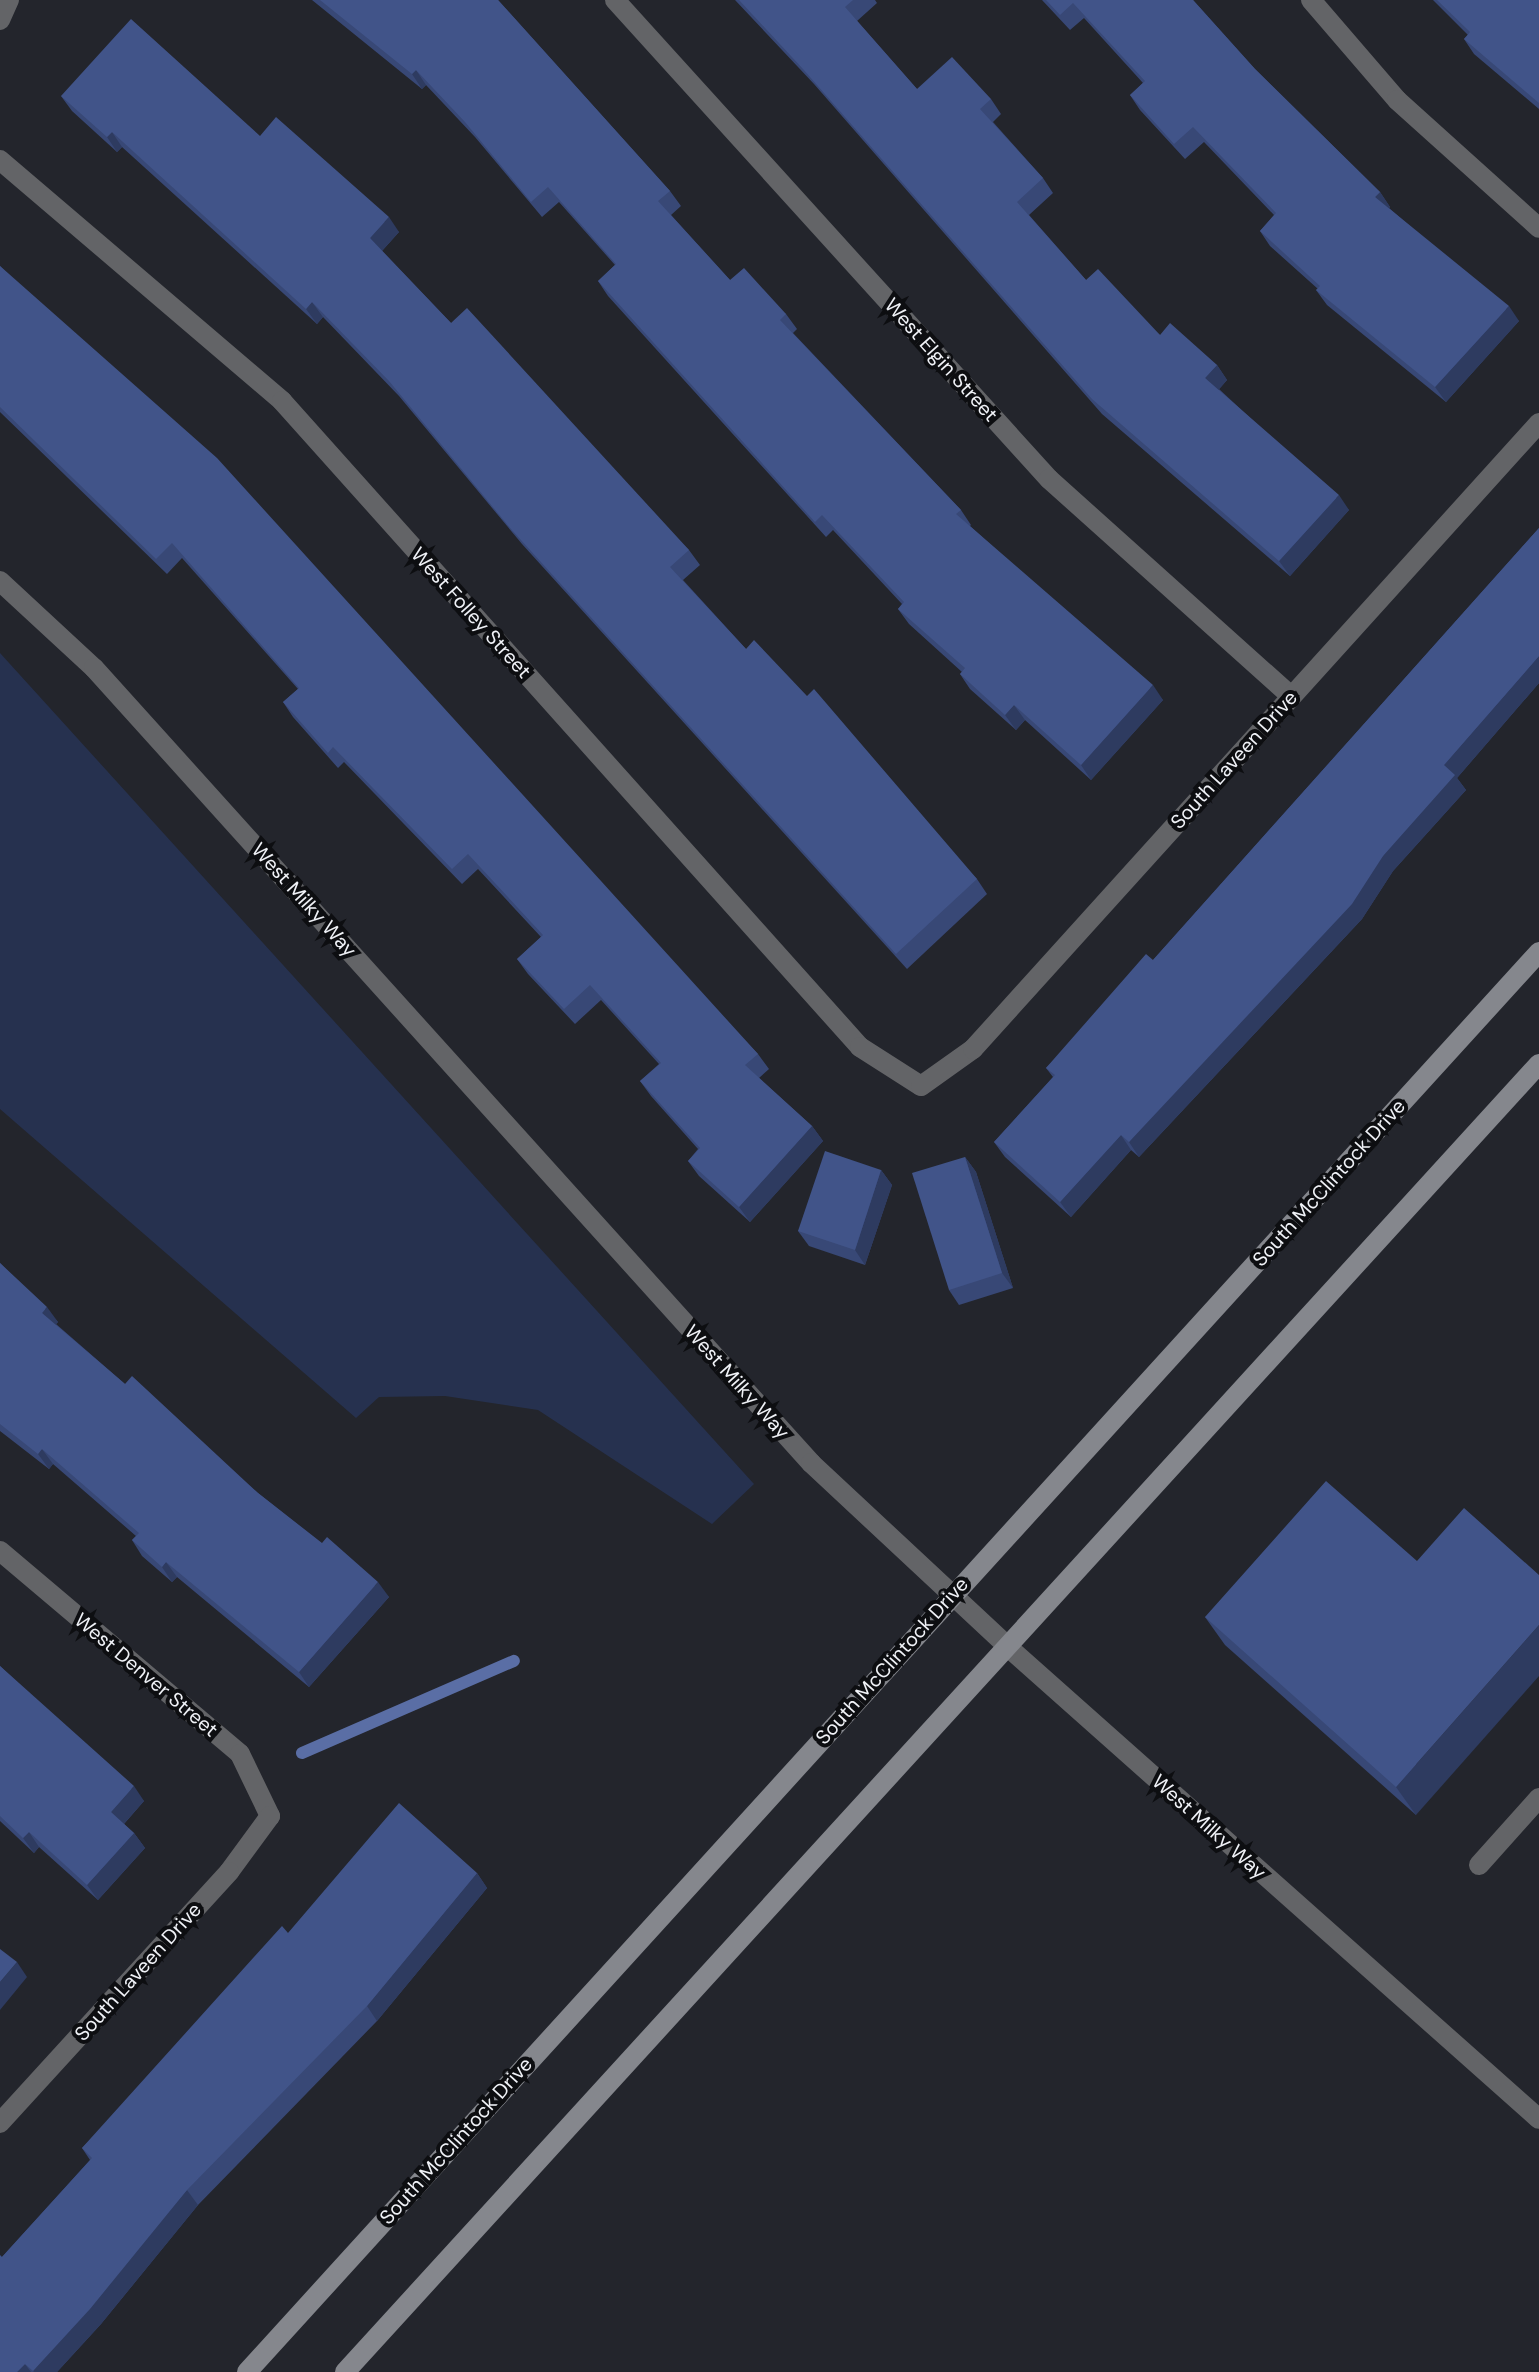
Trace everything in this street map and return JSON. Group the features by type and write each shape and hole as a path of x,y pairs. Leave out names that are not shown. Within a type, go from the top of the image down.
{"main road":[{"name":"South McClintock Drive","path":"247,2372 1539,952"},
{"path":"345,2372 1539,1064"}],"street":[{"path":"0,20 9,0"},
{"name":"West Elgin Street","path":"615,0 1049,479 1291,696"},
{"path":"1311,0 1397,100 1539,228"},
{"name":"West Folley Street","path":"0,160 282,401 860,1047 921,1086"},
{"name":"South Laveen Drive","path":"921,1086 973,1049 1539,423"},
{"name":"West Milky Way","path":"0,581 94,668 802,1452 1008,1647 1539,2119"},
{"name":"West Denver Street","path":"0,1551 240,1754 270,1816"},
{"path":"1479,1865 1539,1798"},
{"name":"South Laveen Drive","path":"0,2123 229,1872 270,1816"}],"shaded area":[{"path":"0,653 754,1484 712,1524 538,1410 445,1396 379,1397 356,1418 0,1109"}],"building":[{"path":"320,0 498,0 670,191 658,201 730,280 744,268 786,314 780,320 961,510 956,514 1153,685 1081,765 1014,705 1005,715 960,674 965,668 898,609 904,602 822,515 815,522 598,281 616,264 548,187 531,202 465,122 416,70 412,74"},
{"path":"739,0 853,0 845,7 917,89 952,57 991,99 980,109 1043,178 1017,202 1086,280 1098,269 1160,335 1170,323 1217,365 1205,378 1339,495 1279,561 1092,399"},
{"path":"1046,0 1193,0 1255,69 1380,192 1375,197 1509,306 1435,387 1316,290 1320,286 1260,231 1276,213 1193,127 1174,144 1130,95 1145,81 1073,3 1060,15"},
{"path":"1437,0 1539,0 1539,103 1464,39 1470,32"},
{"path":"131,19 260,136 276,117 389,217 370,238 451,323 467,308 689,550 670,567 746,649 754,640 807,696 814,689 977,879 896,954 511,529 389,381 312,302 306,309 112,132 107,137 61,96"},
{"path":"0,266 217,458 758,1054 745,1065 812,1126 739,1207 688,1161 700,1148 640,1081 661,1063 590,985 564,1009 517,959 543,935 468,854 452,869 333,747 328,753 283,702 299,688 172,543 156,559 0,407"},
{"path":"1539,528 1539,656 1444,765 1455,775 1383,856 1352,904 1129,1142 1121,1135 1060,1202 994,1142 1055,1075 1046,1068 1146,954 1153,960"},
{"path":"825,1151 881,1170 855,1250 798,1231"},
{"path":"965,1157 1002,1273 949,1290 912,1173"},
{"path":"0,1263 47,1307 42,1313 125,1384 132,1376 258,1493 322,1543 327,1537 378,1582 299,1672 166,1562 162,1567 132,1540 139,1533 42,1449 38,1454 0,1424"},
{"path":"1326,1481 1417,1561 1464,1508 1539,1575 1539,1625 1396,1787 1205,1617"},
{"path":"0,1666 134,1786 111,1812 134,1833 87,1885 29,1832 23,1838 0,1816"},
{"path":"399,1803 477,1873 367,2006 187,2190 90,2309 33,2371 25,2364 17,2372 0,2372 0,2255 2,2257 92,2158 82,2148 282,1926 288,1933"},
{"path":"0,1949 17,1962 0,1982"}],"waterway":[{"path":"302,1753 514,1661"}]}
